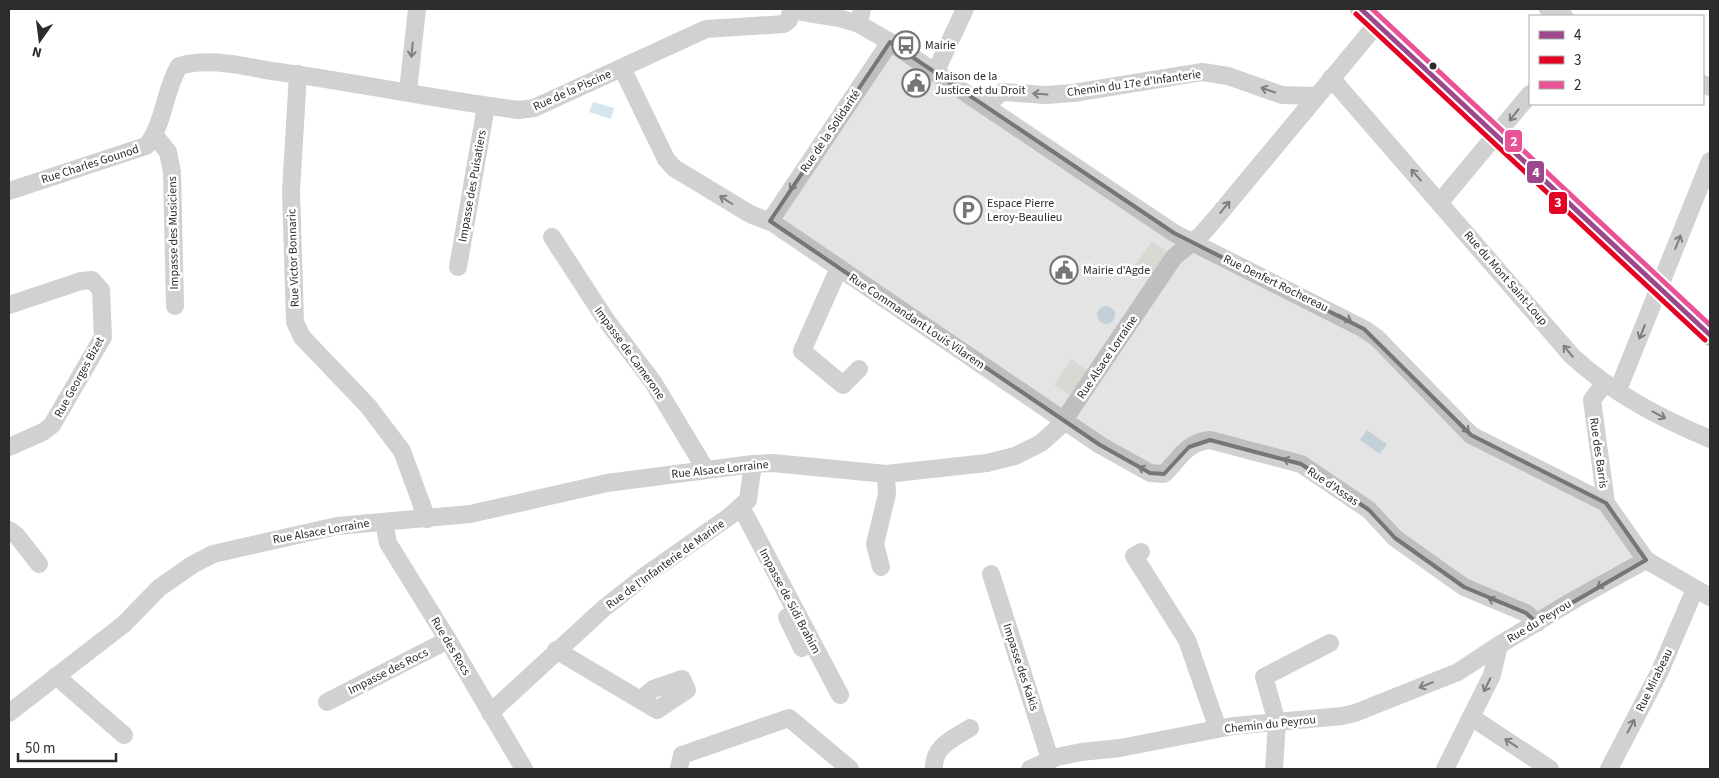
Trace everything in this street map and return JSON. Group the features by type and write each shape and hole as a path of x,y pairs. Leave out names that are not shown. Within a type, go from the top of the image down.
{"main road":[{"path":"1369,16 1710,335"}],"street":[{"path":"408,91 417,9"},
{"name":"Rue de la Piscine","path":"155,136 165,98 179,66 206,62 298,74 519,110 534,108 706,29 784,24 789,20 789,9 839,18 861,16 890,42 935,73"},
{"path":"935,73 965,9"},
{"path":"1548,9 1562,15"},
{"name":"Rue Alsace Lorraine","path":"9,713 124,624 158,588 192,565 213,554 302,532 337,526 470,514 606,483 773,463 886,474 987,463 1015,456 1041,443 1064,420 1174,257 1215,219 1331,78 1369,16"},
{"name":"Rue de la Solidarité","path":"770,221 890,42"},
{"name":"Rue Commandant Louis Vilarem","path":"622,68 666,159 674,168 750,214 770,221 1064,420"},
{"name":"Chemin du 17e d'Infanterie","path":"985,106 1002,92 1046,95 1073,94 1202,72 1228,76 1282,94 1316,96"},
{"name":"Rue Denfert Rochereau","path":"935,73 1174,233 1364,329 1377,338 1472,435 1606,503"},
{"name":"Rue Victor Bonnaric","path":"298,74 291,191 295,322 302,337 368,406 402,451 426,519"},
{"name":"Rue du Mont Saint-Loup","path":"1331,78 1572,356 1611,387 1634,402 1710,439"},
{"path":"1440,202 1497,136 1529,95"},
{"name":"Impasse des Puisatiers","path":"458,267 486,106"},
{"name":"Rue Charles Gounod","path":"9,191 146,146 155,136"},
{"name":"Impasse des Musiciens","path":"155,136 168,152 172,172 175,306"},
{"name":"Rue des Barris","path":"1703,593 1646,560 1606,503 1592,400 1611,387 1660,287 1709,171"},
{"name":"Impasse de Camerone","path":"552,237 606,320 654,382 706,470"},
{"path":"839,268 802,351 843,385 859,369"},
{"name":"Rue Georges Bizet","path":"9,305 81,281 92,280 101,290 104,312 103,337 52,425 43,432 9,447"},
{"name":"Rue d'Assas","path":"1064,420 1100,445 1150,472 1158,474 1164,474 1197,441 1210,440 1301,464 1368,510 1395,538 1464,587 1526,613 1537,623"},
{"path":"753,464 748,500 736,512 747,539 802,648"},
{"path":"881,567 875,544 887,494 886,474"},
{"name":"Rue de l'Infanterie de Marine","path":"490,713 542,667 556,650 646,574 736,512"},
{"name":"Impasse de Sidi Brahim","path":"736,512 840,695"},
{"name":"Rue des Rocs","path":"384,522 388,544 448,640 524,769"},
{"path":"9,530 17,536 39,564"},
{"path":"1141,552 1134,556 1187,640 1218,729"},
{"name":"Rue du Peyrou","path":"1445,769 1492,675 1499,645 1646,560"},
{"name":"Impasse des Kakis","path":"991,574 1050,759"},
{"name":"Rue Mirabeau","path":"1609,769 1703,593"},
{"name":"Impasse des Rocs","path":"327,702 448,640"},
{"path":"1274,769 1277,722 1264,678 1330,643"},
{"name":"Chemin du Peyrou","path":"1030,769 1050,759 1081,752 1120,748 1218,729 1355,713 1458,672 1499,645"},
{"path":"556,650 640,700"},
{"path":"56,676 124,735"},
{"path":"1472,717 1550,769"},
{"path":"679,768 682,754 789,718 850,769"},
{"path":"934,769 934,760 942,745 970,728"}],"highlighted area":[{"path":"890,42 1174,233 1364,329 1471,435 1606,503 1646,560 1537,623 1526,613 1464,587 1395,538 1369,510 1301,464 1210,440 1189,447 1164,474 1150,473 1100,445 770,221"}],"shaded area":[{"path":"593,102 614,108 611,119 589,112"},
{"path":"1152,241 1167,251 1151,276 1135,265"},
{"path":"1106,306 1112,309 1115,315 1112,321 1106,324 1100,321 1097,315 1100,309"},
{"path":"1071,359 1087,370 1070,395 1054,385"},
{"path":"1367,430 1387,444 1380,454 1360,440"}],"transit line":[{"name":"4","path":"1361,9 1710,335"},
{"name":"2","path":"1372,9 1710,325"},
{"name":"3","path":"1356,14 1705,340"}],"place":[{"name":"Mairie","path":"906,45"},
{"name":"Maison de la Justice et du Droit","path":"916,83"},
{"name":"Espace Pierre Leroy-Beaulieu","path":"968,210"},
{"name":"Mairie d'Agde","path":"1064,270"}]}
